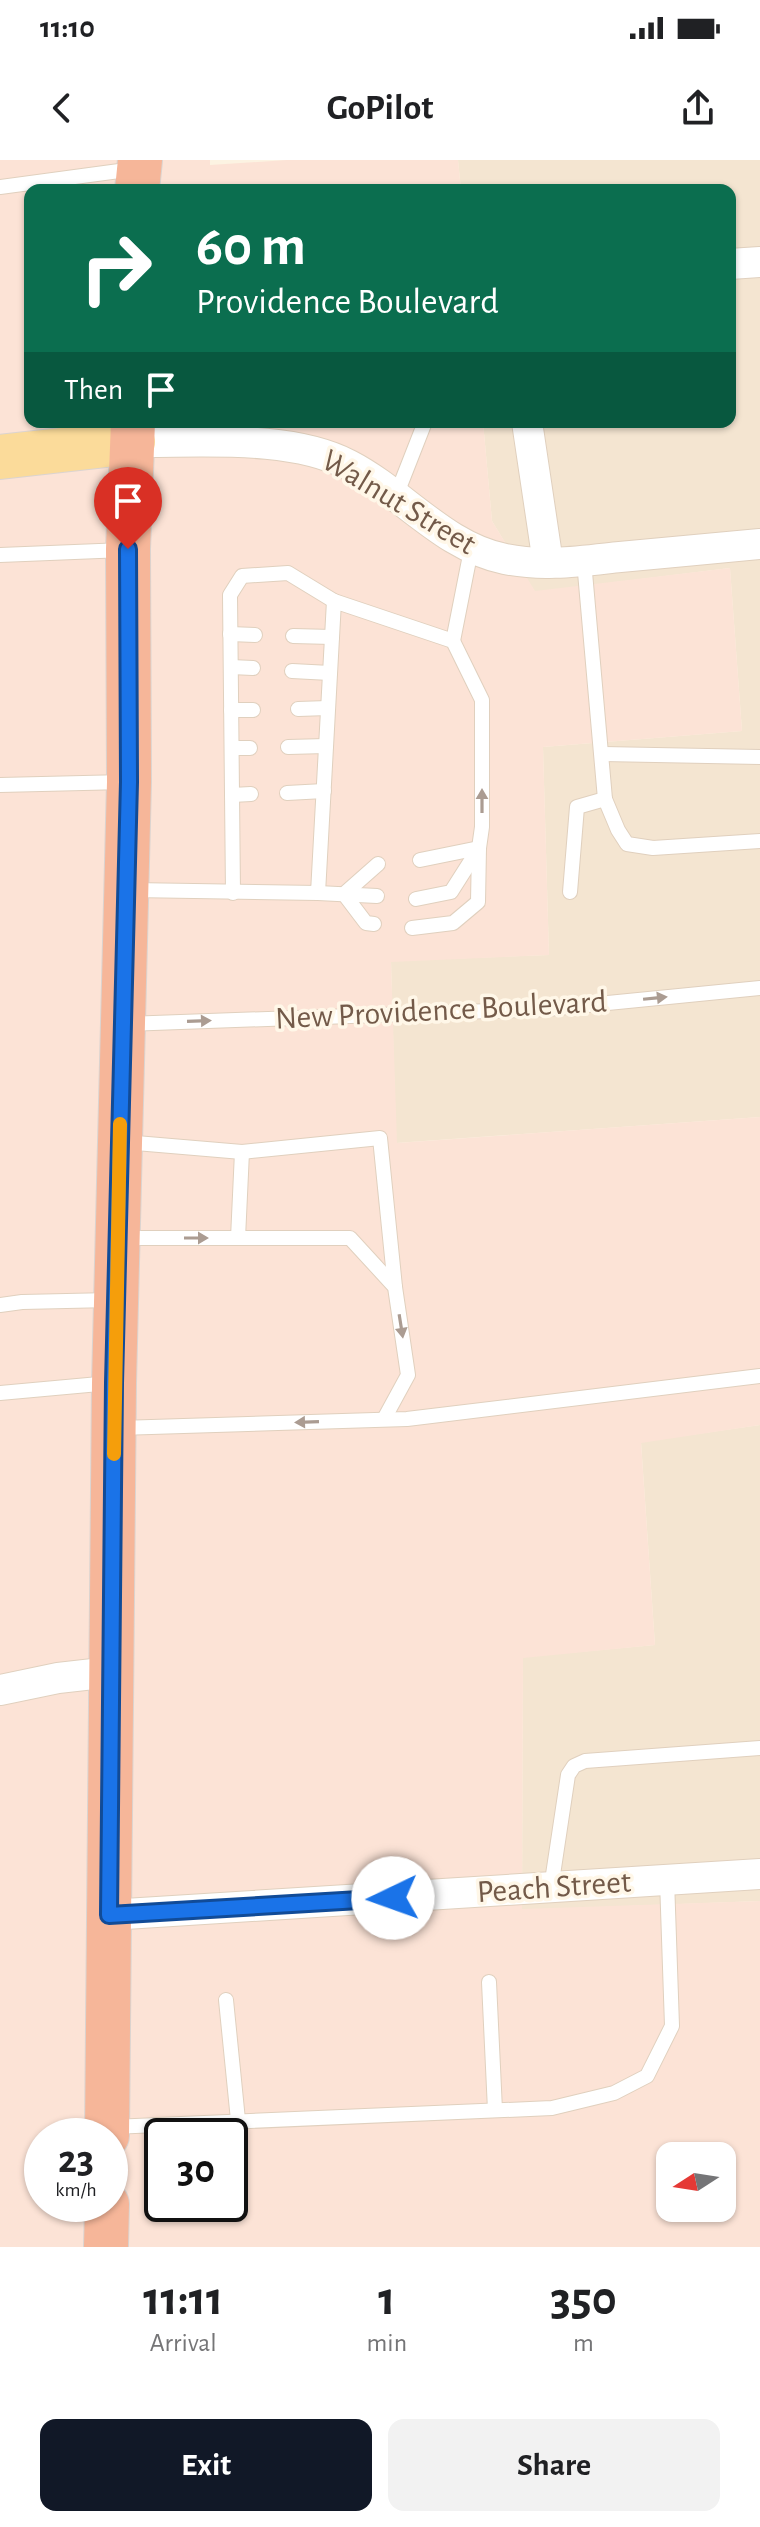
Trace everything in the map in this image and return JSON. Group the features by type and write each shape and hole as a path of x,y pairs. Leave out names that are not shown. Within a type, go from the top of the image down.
{"highway":[{"path":"107,2118 114,1383 121,1024 127,889 128,549 133,432"},
{"path":"106,2247 107,2222"}],"main road":[{"path":"0,457 133,432"}],"street":[{"path":"736,264 760,262"},
{"path":"528,428 548,563"},
{"name":"Walnut Street","path":"133,432 285,445 318,451 350,465 471,550 505,559 548,563 584,561 760,544"},
{"path":"0,1690 58,1678 111,1672"},
{"name":"Peach Street","path":"109,1915 760,1874"}],"lane":[{"path":"30,184 138,173"},
{"path":"0,187 24,185"},
{"path":"396,496 423,428"},
{"path":"0,555 128,549"},
{"path":"412,928 453,923 478,902 482,827 482,700 453,641 471,550"},
{"path":"584,561 605,799 618,830 627,844 653,848 760,841"},
{"path":"233,893 230,595 242,576 288,573 334,601 453,641"},
{"path":"318,893 334,601"},
{"path":"230,634 255,635"},
{"path":"293,636 332,637"},
{"path":"231,667 253,668"},
{"path":"292,671 330,673"},
{"path":"298,709 328,708"},
{"path":"231,710 253,710"},
{"path":"288,747 326,746"},
{"path":"232,748 250,748"},
{"path":"603,754 760,757"},
{"path":"0,785 129,782"},
{"path":"287,793 324,791"},
{"path":"232,795 251,794"},
{"path":"570,892 577,807 605,799"},
{"path":"420,860 479,848"},
{"path":"416,899 451,892 479,848"},
{"path":"344,894 378,864"},
{"path":"127,889 377,896"},
{"path":"344,894 366,923 374,924"},
{"name":"New Providence Boulevard","path":"121,1024 547,1009 760,988"},
{"path":"119,1142 242,1152 380,1138 395,1287 408,1375 384,1419"},
{"path":"238,1238 242,1152"},
{"path":"118,1238 350,1238 395,1287"},
{"path":"0,1305 117,1300"},
{"path":"115,1428 384,1419 760,1376"},
{"path":"0,1393 114,1383"},
{"path":"551,1888 568,1775 574,1766 585,1761 760,1748"},
{"path":"248,2120 552,2108 614,2093 647,2076 672,2026 667,1880"},
{"path":"489,1982 495,2110"},
{"path":"226,2000 238,2118"}],"shaded area":[{"path":"0,160 210,160 210,165 287,160 458,160 460,184 24,184 24,428 484,428 492,521 535,591 730,568 742,731 543,747 549,955 391,962 397,1143 760,1117 760,1425 641,1443 655,1645 523,1658 522,1909 760,1901 760,2247 0,2247"},
{"path":"458,160 760,160 760,1117 396,1143 391,961 549,955 543,747 742,731 730,568 535,592 492,521 484,428 736,428 736,184 460,184"},
{"path":"760,1425 760,1901 522,1910 523,1657 655,1645 641,1442"}],"slow traffic":[{"path":"114,1454 120,1124"}],"route":[{"path":"128,549 129,782 114,1383 109,1915 393,1898"}]}
